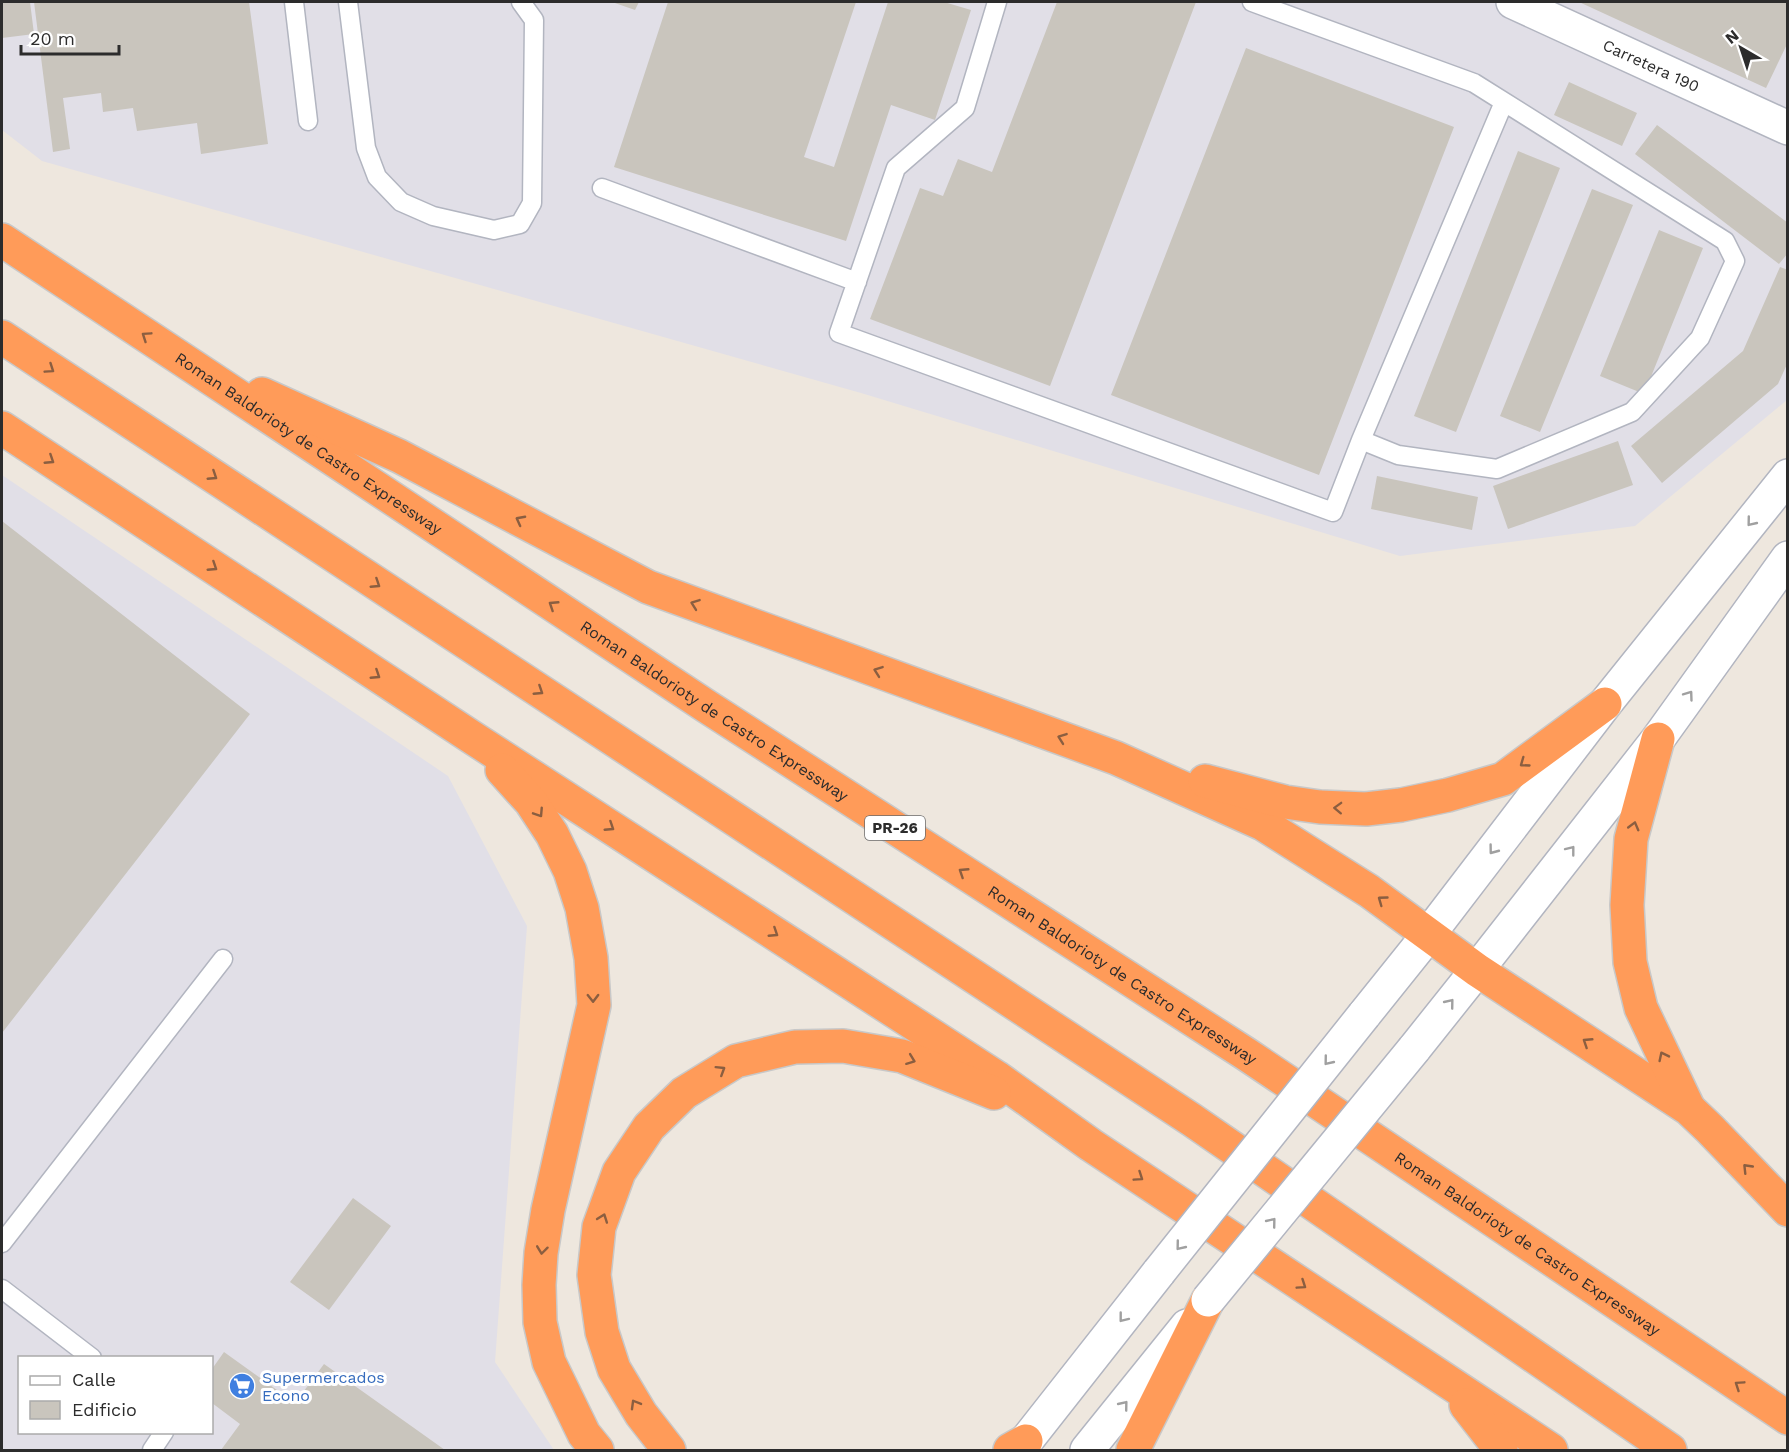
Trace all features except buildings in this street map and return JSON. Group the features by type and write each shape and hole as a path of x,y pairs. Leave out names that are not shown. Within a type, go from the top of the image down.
{"highway":[{"name":"Roman Baldorioty de Castro Expressway","path":"2,240 706,706 1246,1054 1788,1418"},
{"path":"2,337 1192,1120 1670,1450"},
{"path":"173,354 399,456 648,587 1116,758 1263,824 1369,891 1477,970 1689,1109 1788,1210"},
{"path":"2,428 473,738 996,1077 1090,1145 1551,1450"},
{"path":"1116,758 1296,804 1366,809 1401,805 1448,795 1503,779 1605,704"},
{"path":"473,738 531,802 552,834 570,871 582,908 591,958 594,1005 548,1210 539,1285 540,1322 549,1362 584,1434 597,1450"},
{"path":"1658,739 1631,839 1628,905 1630,962 1641,1008 1689,1109"},
{"path":"669,1450 641,1414 615,1370 602,1332 594,1275 600,1227 619,1172 649,1127 684,1093 736,1061 795,1047 843,1046 902,1056 975,1085 1090,1145"},
{"path":"1133,1450 1208,1300"},
{"path":"1446,1381 1501,1450"}],"street":[{"name":"Carretera 190","path":"1513,2 1788,128"},
{"path":"1018,1447 1429,934 1605,704 1788,476"},
{"path":"1087,1450 1477,970 1658,739 1788,558"}],"lane":[{"path":"294,2 308,121"},
{"path":"348,2 366,148 377,177 401,202 433,216 494,230 520,224 532,202 534,20 521,2"},
{"path":"997,2 965,108 896,168 839,333 1333,512 1361,440 1504,102"},
{"path":"1252,2 1474,82 1725,241 1735,261 1700,338 1632,412 1497,469 1398,455 1361,440"},
{"path":"602,188 857,282"},
{"path":"2,1243 223,959"},
{"path":"2,1289 89,1356"},
{"path":"152,1450 163,1434"}],"shaded area":[{"path":"2,2 1787,2 1787,400 1635,526 1400,556 861,393 42,161 2,130"},
{"path":"2,475 448,776 527,926 495,1362 554,1450 2,1450"}],"place":[{"name":"Supermercados Econo","path":"242,1386"}]}
